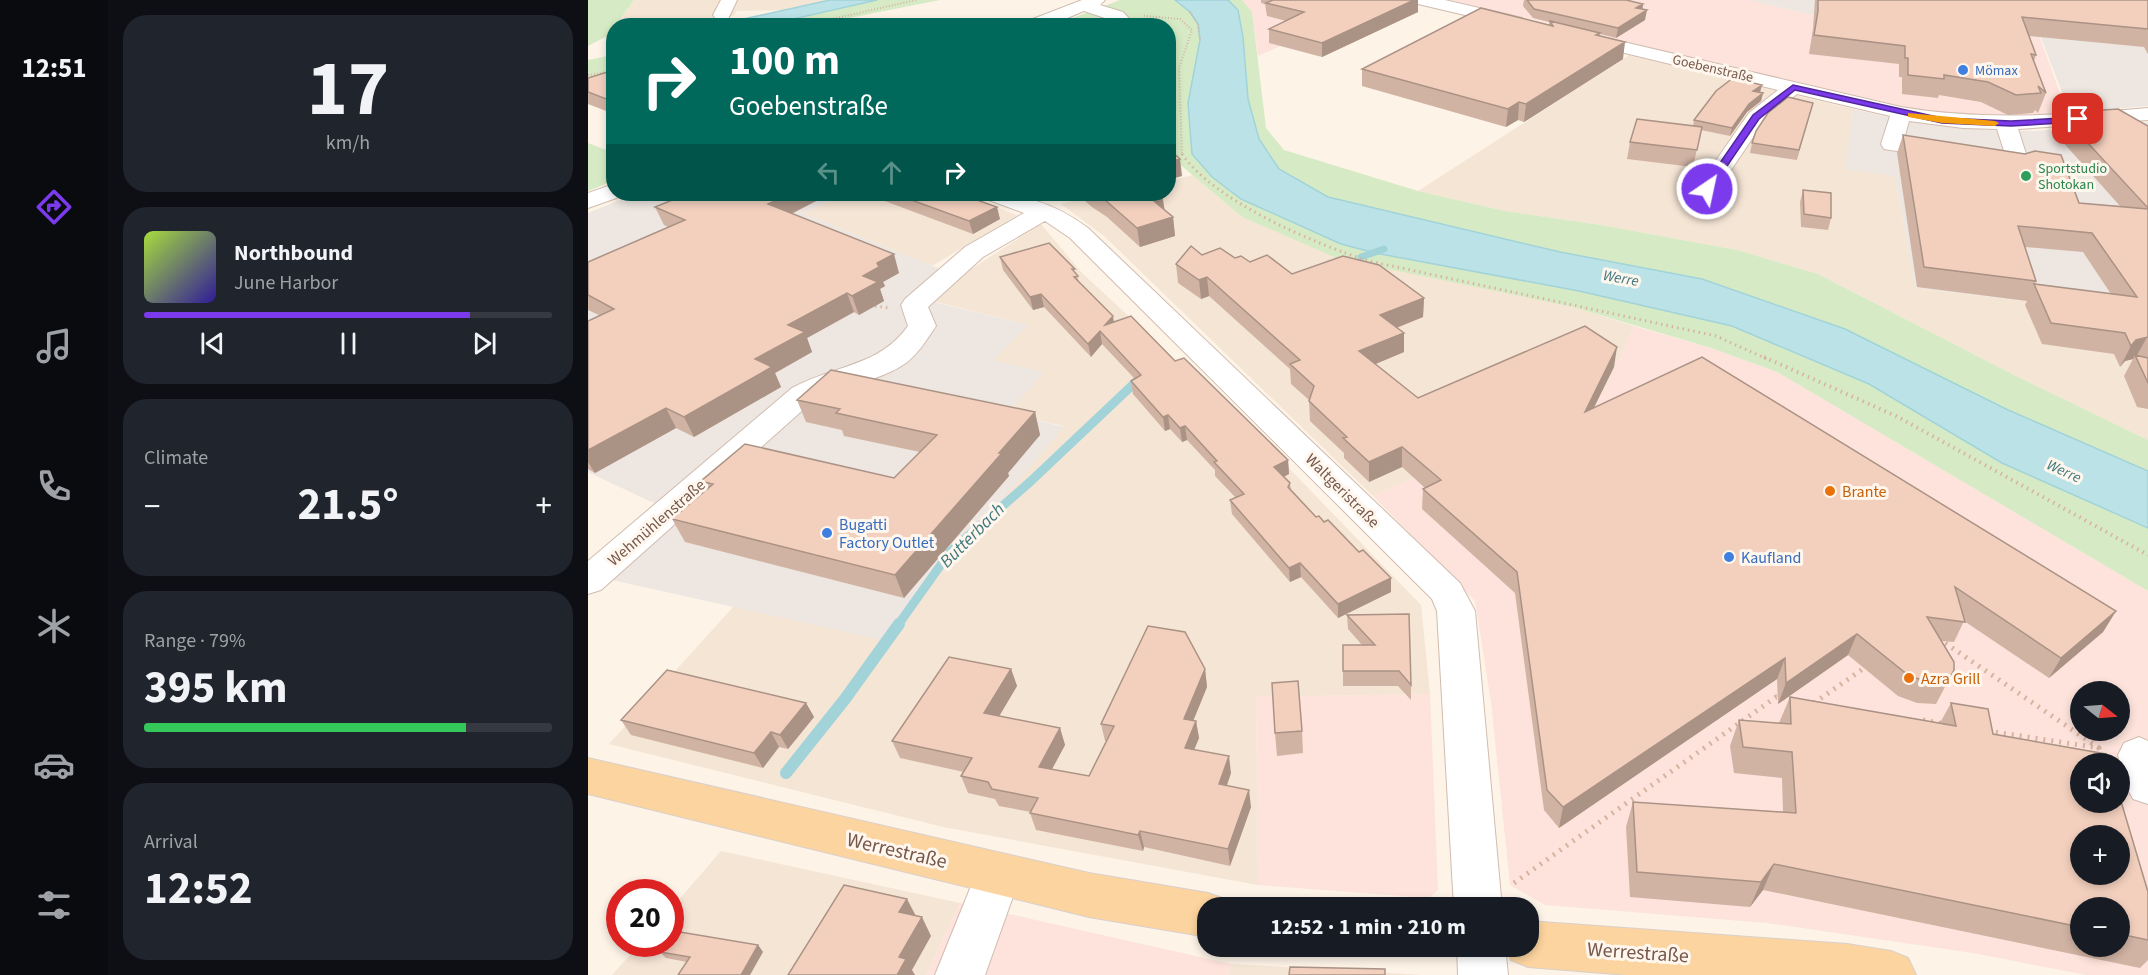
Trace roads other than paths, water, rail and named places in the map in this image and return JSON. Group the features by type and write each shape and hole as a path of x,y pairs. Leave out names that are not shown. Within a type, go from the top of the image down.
{"main road":[{"name":"Werrestraße","path":"588,776 1089,895 1197,913"},
{"name":"Werrestraße","path":"1539,945 1847,968 1891,975"}],"street":[{"path":"1424,0 1450,2 1531,25"},
{"path":"1051,18 1092,2 1117,18"},
{"name":"Goebenstraße","path":"1565,33 1942,121 2004,123 2145,118"},
{"path":"1707,189 1756,117 1793,88"},
{"path":"1901,113 1892,144 2019,163 2004,123"},
{"path":"588,201 606,194"},
{"name":"Waltgeristraße","path":"1013,201 1059,218 1079,233 1447,592 1456,611 1477,897"},
{"name":"Wehmühlenstraße","path":"588,581 803,394 817,384 869,371 899,354 914,340 922,326 914,305 974,252 1045,212"},
{"path":"960,975 998,874"},
{"path":"1482,957 1483,975"}],"water":[{"path":"830,0 877,0 798,18 748,18"},
{"name":"Werre","path":"1175,0 1228,0 1238,10 1243,37 1248,99 1259,139 1279,169 1328,197 1560,252 1702,279 1845,329 2006,409 2148,471 2148,528 2002,463 1869,384 1732,326 1579,291 1375,253 1341,244 1241,199 1212,177 1192,154 1188,103 1200,40 1198,24 1190,12"}],"waterway":[{"name":"Butterbach","path":"1361,257 1384,249"},
{"name":"Butterbach","path":"898,625 950,552 1031,481 1141,377"},
{"name":"Butterbach","path":"786,773 845,699 899,624"}],"place":[{"name":"Mömax","path":"1963,70"},
{"name":"Sportstudio Shotokan","path":"2026,176"},
{"name":"Brante","path":"1830,491"},
{"name":"Bugatti Factory Outlet","path":"827,533"},
{"name":"Kaufland","path":"1729,557"},
{"name":"Azra Grill","path":"1909,678"}]}
